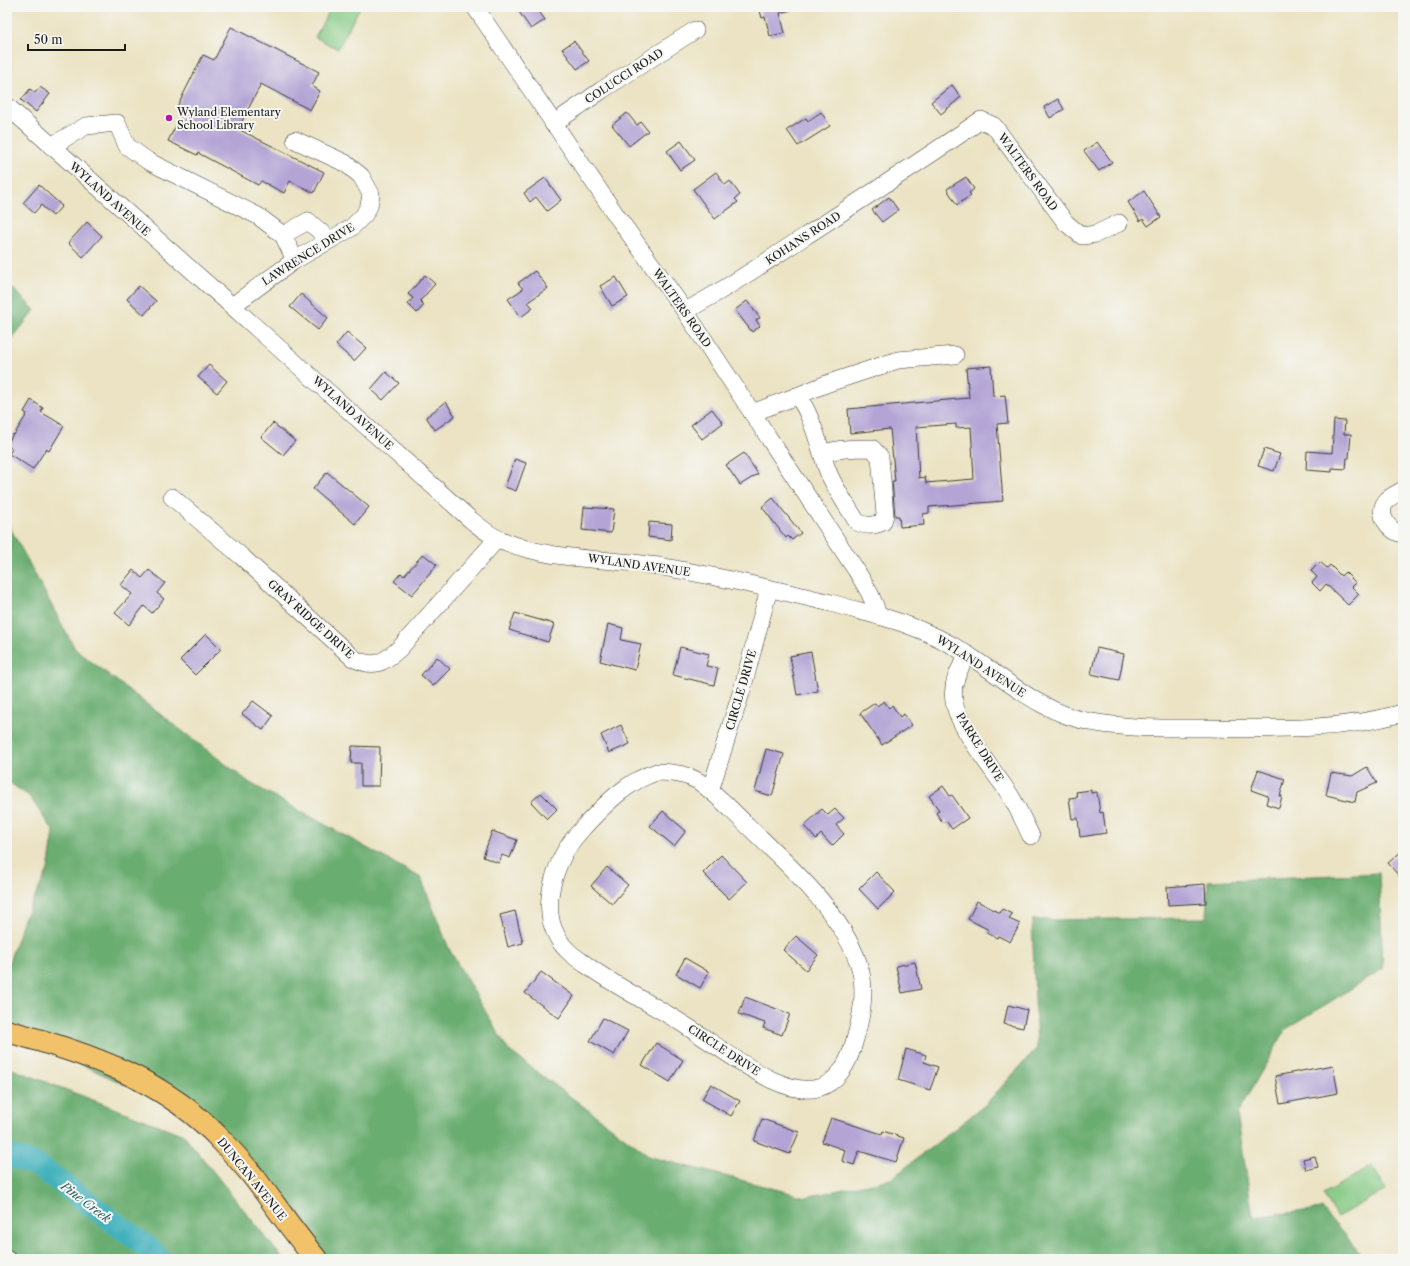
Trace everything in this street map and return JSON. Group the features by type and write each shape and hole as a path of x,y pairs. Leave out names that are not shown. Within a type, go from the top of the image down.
{"main road":[{"name":"DUNCAN AVENUE","path":"7,1031 71,1050 109,1064 134,1075 176,1100 197,1117 223,1142 255,1179 316,1259"}],"street":[{"name":"WALTERS ROAD","path":"474,7 616,215 686,311 871,595 876,605 878,616"},
{"name":"COLUCCI ROAD","path":"553,124 602,90 695,30"},
{"name":"WYLAND AVENUE","path":"7,106 466,516 497,539 513,545 547,553 698,573 901,622 941,639 968,655 1024,694 1049,709 1076,720 1107,725 1175,728 1299,728 1363,722 1403,713"},
{"name":"WALTERS ROAD","path":"918,163 981,120 994,126 1066,223 1082,236 1096,234 1119,223"},
{"path":"51,146 86,126 117,123 127,146 148,161 258,216 283,236 295,260"},
{"name":"LAWRENCE DRIVE","path":"232,306 295,260 351,228 360,220 369,206 371,194 361,176 345,163 295,140"},
{"name":"KOHANS ROAD","path":"686,311 918,163"},
{"path":"283,236 308,221 330,240"},
{"path":"752,413 826,384 898,360 955,355"},
{"path":"796,396 802,402 828,470 857,522 864,526 877,525 883,522 885,515 880,457 872,448 834,450 822,454"},
{"path":"1403,490 1387,500 1383,511 1383,518 1386,523 1394,531 1403,534"},
{"name":"GRAY RIDGE DRIVE","path":"172,497 241,556 353,658 365,663 380,663 387,660 399,649 497,539"},
{"name":"CIRCLE DRIVE","path":"710,791 742,690 769,589"},
{"name":"PARKE DRIVE","path":"968,655 960,668 954,683 954,700 957,712 962,724 974,743 1018,807 1031,836"},
{"name":"CIRCLE DRIVE","path":"657,772 666,772 690,777 698,781 710,791 792,868 814,892 838,924 852,948 859,964 862,981 861,1012 852,1050 841,1072 830,1082 819,1088 804,1089 783,1085 753,1069 680,1022 606,979 562,945 551,923 549,908 554,878 569,846 584,826 619,793 634,781 657,772"}],"green space":[{"path":"331,7 360,7 338,49 315,37"},
{"path":"7,283 35,310 7,345"},
{"path":"7,522 75,649 250,783 421,878 449,949 508,1050 651,1157 806,1197 891,1179 985,1105 1037,1048 1032,920 1206,918 1208,881 1379,873 1383,969 1286,1029 1237,1114 1253,1217 1322,1209 1365,1259 316,1259 197,1117 7,1031 7,968 23,921 48,870 54,832 29,796 7,781"},
{"path":"7,1067 184,1135 283,1259 7,1259"},
{"path":"1372,1166 1386,1190 1337,1217 1323,1194"}],"building":[{"path":"527,7 536,7 545,20 531,29 519,12"},
{"path":"759,7 791,7 791,10 780,13 785,33 770,36 765,17 762,18"},
{"path":"231,27 319,72 312,86 320,91 310,110 261,84 238,129 324,172 314,193 290,181 284,193 261,181 258,185 198,153 197,155 168,141 184,110 177,107 203,55 214,60"},
{"path":"574,41 589,61 577,69 562,49"},
{"path":"952,85 961,97 941,114 931,102"},
{"path":"40,87 50,94 36,112 21,100 30,89 35,93"},
{"path":"1058,99 1064,109 1050,118 1044,107"},
{"path":"821,112 830,126 798,146 787,130 806,118 808,121"},
{"path":"627,113 637,125 641,122 648,131 629,146 612,125"},
{"path":"681,141 695,160 680,170 667,151"},
{"path":"1097,142 1112,162 1099,171 1084,151"},
{"path":"716,172 725,185 730,181 740,195 735,199 738,202 715,219 693,189"},
{"path":"966,177 974,189 969,193 971,195 957,205 947,189"},
{"path":"545,178 561,200 547,211 536,197 530,202 524,193"},
{"path":"39,185 62,206 53,216 41,205 34,213 23,203"},
{"path":"1144,191 1161,217 1148,226 1143,219 1140,221 1128,202"},
{"path":"889,197 898,210 882,222 872,210"},
{"path":"87,222 102,236 83,257 68,243"},
{"path":"535,271 548,288 528,302 533,308 521,317 508,299 523,289 518,283"},
{"path":"425,275 435,284 420,301 424,305 417,313 408,304 413,298 408,294"},
{"path":"616,277 628,297 612,306 600,286"},
{"path":"139,286 156,301 144,315 127,299"},
{"path":"301,294 328,318 318,330 290,307"},
{"path":"747,301 760,318 756,320 760,326 752,332 735,310"},
{"path":"347,332 366,348 354,361 336,345"},
{"path":"209,365 227,381 217,393 198,377"},
{"path":"991,366 993,396 1005,395 1008,423 997,424 1003,501 929,507 929,513 923,514 924,525 900,527 899,516 895,516 892,481 895,481 890,429 850,433 848,409 969,398 966,368","holes":["956,424 956,428 971,427 974,479 926,483 925,477 919,478 916,427"]},
{"path":"386,372 399,383 383,400 371,389"},
{"path":"31,400 43,408 41,412 64,426 49,451 46,449 33,469 9,454 12,449 7,445 27,414 24,412"},
{"path":"446,402 455,416 435,430 426,417"},
{"path":"712,409 723,423 702,439 691,425"},
{"path":"1334,420 1345,421 1344,434 1351,434 1349,458 1347,458 1346,469 1332,468 1332,472 1306,470 1307,451 1332,453"},
{"path":"273,423 295,441 283,455 261,437"},
{"path":"1264,449 1280,454 1274,471 1258,466"},
{"path":"744,453 758,474 740,485 726,465"},
{"path":"515,459 526,463 516,491 505,487"},
{"path":"327,472 369,507 355,524 313,489"},
{"path":"773,498 801,533 792,540 788,536 786,538 762,507"},
{"path":"584,507 614,509 611,533 582,530"},
{"path":"649,522 672,524 671,540 648,537"},
{"path":"423,554 437,565 412,595 394,581 401,573 404,576"},
{"path":"1320,562 1327,568 1330,565 1341,576 1345,572 1356,583 1352,587 1359,594 1348,605 1326,584 1320,591 1312,583 1317,577 1311,571"},
{"path":"133,570 142,578 149,570 165,583 157,593 164,599 152,613 144,606 129,625 115,613 132,594 121,585"},
{"path":"515,613 554,624 548,642 509,630"},
{"path":"608,624 623,628 621,640 641,644 635,670 600,661"},
{"path":"206,634 221,649 195,675 180,660"},
{"path":"680,647 709,654 706,666 718,668 714,685 673,675"},
{"path":"1097,648 1124,654 1119,680 1091,674"},
{"path":"811,652 818,691 797,695 790,656"},
{"path":"437,657 450,669 433,686 421,675"},
{"path":"253,701 273,716 263,730 242,714"},
{"path":"884,701 889,708 892,705 900,717 904,714 912,725 882,745 860,713 875,703 877,706"},
{"path":"621,725 630,744 609,753 601,735"},
{"path":"352,746 380,747 379,786 361,786 361,763 351,763"},
{"path":"766,749 784,754 772,796 755,791"},
{"path":"1367,767 1377,783 1357,792 1355,802 1326,795 1331,773 1352,776"},
{"path":"1258,770 1285,779 1280,796 1282,796 1279,808 1266,804 1268,796 1251,790"},
{"path":"943,786 950,796 952,795 968,818 952,829 946,821 943,823 936,813 939,810 929,796"},
{"path":"1091,790 1091,793 1097,792 1100,813 1103,812 1106,833 1080,837 1078,818 1072,819 1069,798 1077,797 1076,792"},
{"path":"541,793 557,809 547,819 531,802"},
{"path":"822,809 828,815 835,809 844,818 836,825 844,834 832,846 821,834 816,839 804,826"},
{"path":"663,811 686,831 674,846 650,826"},
{"path":"492,831 517,840 510,858 502,855 499,863 483,857"},
{"path":"1403,850 1403,881 1388,863"},
{"path":"721,855 747,882 729,899 703,873"},
{"path":"607,867 628,885 612,904 591,886"},
{"path":"876,872 895,892 878,909 859,889"},
{"path":"1205,884 1206,903 1168,905 1167,887"},
{"path":"977,901 1000,913 1002,909 1012,914 1009,919 1020,924 1010,942 998,936 997,938 987,933 989,930 968,919"},
{"path":"515,911 523,943 508,947 500,915"},
{"path":"796,936 818,955 806,970 783,950"},
{"path":"685,958 709,972 700,988 676,974"},
{"path":"915,962 921,989 902,993 896,966"},
{"path":"541,972 574,996 559,1018 525,993"},
{"path":"745,997 790,1014 782,1035 763,1028 765,1023 739,1014"},
{"path":"1008,1005 1027,1010 1023,1028 1004,1024"},
{"path":"603,1018 628,1031 614,1055 590,1041"},
{"path":"656,1043 683,1060 670,1082 642,1065"},
{"path":"906,1049 926,1055 924,1062 938,1067 930,1090 898,1080"},
{"path":"1333,1065 1338,1093 1280,1104 1275,1076"},
{"path":"711,1084 740,1101 731,1116 702,1099"},
{"path":"831,1118 882,1134 883,1131 904,1138 896,1162 859,1151 854,1165 842,1161 845,1150 822,1142"},
{"path":"762,1119 799,1132 790,1154 754,1141"},
{"path":"1315,1156 1318,1167 1306,1170 1303,1159"}],"waterway":[{"name":"Pine Creek","path":"7,1155 37,1165 150,1249 159,1259"}],"railway":[{"path":"7,1251 18,1259"}],"place":[{"name":"Wyland Elementary School Library","path":"169,118"}]}
